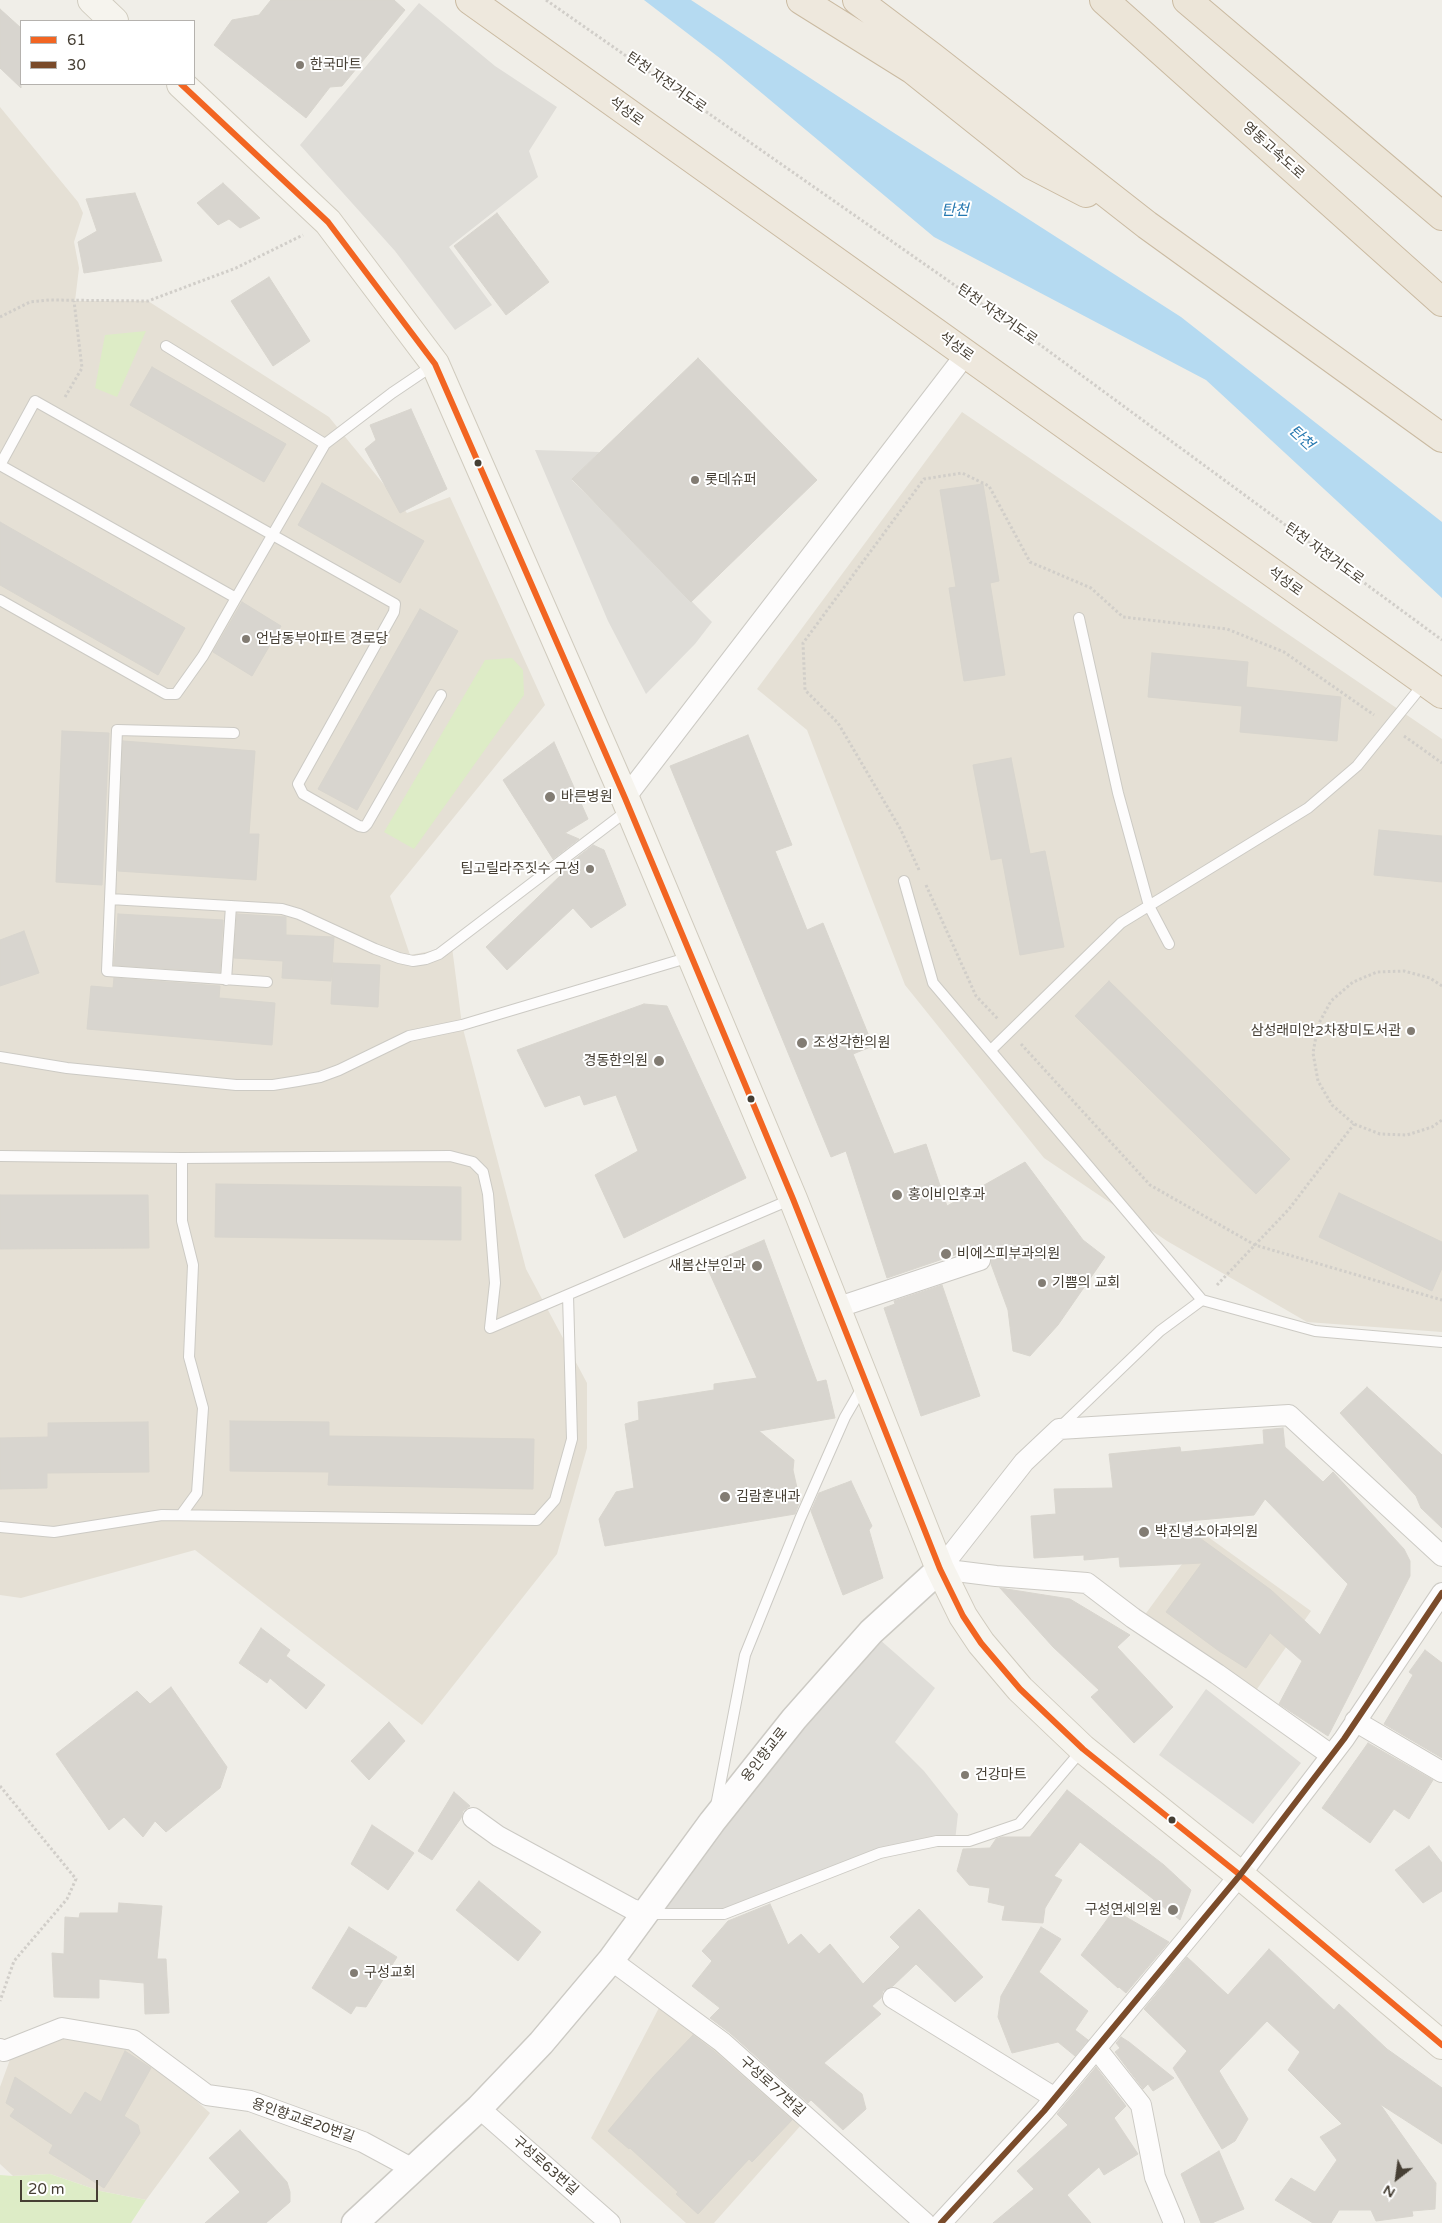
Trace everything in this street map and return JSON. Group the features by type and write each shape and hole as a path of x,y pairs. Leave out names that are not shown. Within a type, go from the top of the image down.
{"highway":[{"name":"석성로","path":"470,0 1434,688"},
{"path":"801,0 913,70 1032,165 1147,225"},
{"path":"857,0 1147,225 1442,438"},
{"name":"영동고속도로","path":"1104,0 1442,302"},
{"path":"1187,0 1442,216"}],"main road":[{"path":"92,0 113,20"},
{"path":"182,85 328,222 436,364 691,956 793,1199 940,1569 962,1616 999,1666 1026,1695 1083,1749 1240,1875 1442,2045"}],"street":[{"path":"627,804 966,354"},
{"path":"836,1308 980,1260"},
{"path":"940,1569 1024,1462 1058,1428 1289,1415 1442,1556"},
{"path":"940,1569 996,1576 1087,1582 1133,1618 1217,1674 1331,1755"},
{"name":"용인향교로","path":"355,2223 479,2108 541,2043 611,1960 712,1822 794,1719 872,1632 940,1569"},
{"path":"941,2223 1055,2098 1240,1875 1331,1755 1442,1592"},
{"path":"1355,1721 1442,1772"},
{"path":"473,1818 498,1836 632,1909 646,1914"},
{"name":"구성로77번길","path":"611,1960 722,2042 925,2223"},
{"path":"893,1998 1055,2098"},
{"name":"용인향교로20번길","path":"1,2054 62,2028 133,2040 208,2095 250,2101 363,2142 413,2169"},
{"path":"1096,2048 1141,2105 1155,2177 1174,2223"},
{"name":"구성로63번길","path":"479,2108 610,2223"}],"lane":[{"path":"166,346 325,444"},
{"path":"0,600 166,694 176,694 203,656 325,444 384,399 436,364"},
{"path":"236,598 0,465 35,401 392,602 396,607 299,781 300,792 364,827 441,695"},
{"path":"1079,618 1118,793 1149,906 1169,944"},
{"path":"990,1050 1121,923 1308,808 1356,766 1389,726 1434,688"},
{"path":"234,733 117,730 106,971 267,982"},
{"path":"110,899 282,909 299,914 399,958 412,960 426,958 439,954 627,804"},
{"path":"904,882 933,983 1202,1300 1315,1331 1442,1342"},
{"path":"226,980 231,906"},
{"path":"0,1057 67,1068 236,1085 273,1085 320,1077 339,1070 410,1036 462,1025 691,956"},
{"path":"0,1156 182,1158 450,1156 473,1162 483,1172 488,1194 495,1283 490,1328 793,1199"},
{"path":"181,1515 197,1493 203,1408 189,1357 193,1265 182,1221 182,1158"},
{"path":"0,1527 54,1532 162,1515 536,1520 554,1500 572,1438 568,1295"},
{"path":"1058,1428 1160,1331 1202,1300"},
{"path":"712,1822 745,1655 845,1417 866,1380"},
{"path":"646,1914 724,1914 880,1853 937,1841 969,1841 1019,1824 1083,1749"}],"path":[{"name":"탄천 자전거도로","path":"546,0 1039,344 1442,640"},
{"path":"0,316 30,302 49,300 148,301 236,268 328,222"},
{"path":"55,413 82,368 74,301"},
{"path":"921,874 901,830 838,723 805,690 803,643 924,479 962,473 989,486 1030,562 1091,588 1123,617 1227,629 1284,652 1442,763"},
{"path":"925,882 976,996 1150,1185 1255,1245 1442,1300"},
{"path":"1442,986 1430,978 1404,971 1377,972 1353,982 1331,1001 1318,1026 1313,1053 1318,1081 1332,1105 1354,1124 1380,1134 1407,1135 1432,1127 1442,1120"},
{"path":"1202,1300 1289,1209 1354,1124"},
{"path":"0,1786 76,1879 67,1899 14,1961 0,2001"}],"shaded area":[{"path":"419,3 495,66 557,107 529,151 538,177 449,247 492,305 455,330 395,251 300,145"},
{"path":"0,107 78,202 83,213 74,242 79,268 75,301 148,301 329,417 407,513 450,497 545,705 390,896 410,955 452,947 462,1025 526,1269 587,1383 587,1448 557,1554 422,1725 195,1550 21,1598 0,1595"},
{"path":"962,412 1442,739 1442,1332 1307,1322 1167,1241 1044,1158 905,985 807,730 757,689"},
{"path":"535,450 600,452 572,480 712,622 695,644 646,694 608,621"},
{"path":"1204,1534 1311,1611 1255,1692 1144,1616"},
{"path":"871,1632 935,1688 895,1742 924,1771 958,1814 955,1841 880,1853 724,1914 646,1914"},
{"path":"1206,1689 1301,1763 1253,1824 1159,1755"},
{"path":"662,2002 802,2124 714,2223 686,2223 591,2138"},
{"path":"61,2039 124,2046 160,2068 210,2113 146,2200 100,2191 50,2174 13,2176 0,2164 0,2087 12,2054"}],"green space":[{"path":"146,331 117,397 95,388 105,335"},
{"path":"512,658 523,670 524,695 414,849 384,832 485,660"},
{"path":"50,2174 100,2191 146,2200 131,2223 0,2223 0,2175"}],"water":[{"name":"탄천","path":"644,0 691,0 1181,317 1442,522 1442,598 1206,380 934,237 721,59"}],"building":[{"name":"한국마트","path":"271,0 394,0 405,10 342,86 330,87 306,118 214,45 232,20 259,15"},
{"path":"0,9 20,27 21,88 0,68"},
{"path":"223,183 260,218 240,228 229,219 218,225 197,203"},
{"path":"135,193 162,261 84,273 78,242 97,231 86,199"},
{"path":"497,213 549,282 506,315 454,246"},
{"path":"269,277 310,341 273,366 231,301"},
{"name":"롯데슈퍼","path":"698,358 817,480 691,602 572,479"},
{"path":"152,367 286,444 264,482 130,405"},
{"path":"411,409 447,489 400,513 365,449 376,440 370,425"},
{"path":"322,483 424,541 400,583 298,525"},
{"path":"983,484 999,581 990,583 1005,675 964,681 949,588 956,587 940,490"},
{"path":"0,522 185,628 158,675 0,585"},
{"name":"언남동부아파트 경로당","path":"242,602 281,626 252,676 213,652"},
{"path":"420,609 458,631 357,810 318,789"},
{"path":"1152,653 1248,662 1246,687 1341,697 1337,741 1240,732 1242,706 1148,697"},
{"path":"62,731 109,733 102,885 56,882"},
{"path":"748,735 792,845 775,851 807,930 823,923 873,1046 853,1054 894,1154 926,1144 947,1206 1025,1162 1083,1240 1105,1257 1058,1325 1030,1356 1013,1351 1008,1310 991,1264 991,1256 984,1245 887,1278 846,1151 831,1157 670,766"},
{"path":"123,741 255,751 249,834 259,834 256,880 118,871"},
{"path":"554,742 588,819 565,833 579,839 553,859 503,780"},
{"path":"1011,758 1030,854 1045,851 1064,947 1020,955 1002,858 991,860 973,765"},
{"path":"1379,830 1442,836 1442,882 1374,875"},
{"path":"593,845 604,850 626,905 591,928 573,908 507,970 486,947 562,874 560,871"},
{"path":"118,914 223,920 220,972 114,965"},
{"path":"237,914 286,917 286,935 334,937 331,981 282,978 283,961 234,958"},
{"path":"24,931 39,973 0,986 0,940"},
{"path":"333,963 380,965 378,1007 331,1004"},
{"path":"114,978 220,986 219,998 275,1003 272,1045 87,1029 91,986 113,988"},
{"path":"1109,981 1290,1159 1256,1194 1075,1016"},
{"path":"644,1004 667,1006 746,1178 624,1238 595,1175 638,1151 616,1095 584,1105 580,1095 545,1107 517,1050"},
{"path":"216,1184 461,1187 461,1240 215,1237"},
{"path":"1339,1193 1442,1242 1442,1268 1432,1291 1319,1237"},
{"path":"0,1195 148,1195 149,1248 0,1249"},
{"path":"764,1240 817,1382 826,1380 835,1418 759,1431 794,1460 793,1470 800,1501 795,1514 605,1546 599,1519 616,1492 634,1488 625,1424 639,1420 638,1402 714,1390 714,1384 757,1378 706,1265"},
{"path":"942,1285 980,1396 921,1416 884,1308 895,1304 894,1301"},
{"path":"1367,1387 1442,1455 1442,1528 1421,1508 1416,1496 1340,1413"},
{"path":"230,1421 329,1422 329,1436 534,1439 533,1489 328,1485 329,1472 230,1471"},
{"path":"148,1422 149,1472 47,1473 47,1488 0,1489 0,1438 48,1437 48,1423"},
{"path":"1283,1428 1285,1447 1323,1482 1333,1472 1404,1549 1410,1561 1410,1576 1328,1736 1279,1704 1302,1661 1270,1633 1246,1668 1219,1651 1166,1612 1202,1563 1120,1567 1119,1557 1084,1560 1084,1555 1034,1558 1031,1516 1056,1514 1054,1489 1113,1488 1109,1454 1180,1447 1181,1452 1264,1444 1263,1430","holes":["1265,1499 1348,1584 1320,1635 1271,1590 1178,1522 1254,1515"]},
{"path":"851,1481 872,1526 869,1530 883,1578 843,1595 811,1511 819,1493"},
{"path":"1000,1588 1070,1599 1130,1635 1117,1647 1173,1707 1134,1743 1091,1697 1099,1690 1053,1647"},
{"path":"261,1628 290,1650 286,1656 325,1685 306,1709 270,1678 267,1683 239,1663"},
{"path":"1425,1650 1442,1663 1442,1758 1384,1724 1413,1675 1409,1672"},
{"path":"171,1687 227,1767 220,1788 166,1832 155,1821 143,1837 124,1817 109,1830 56,1754 137,1691 150,1704"},
{"path":"389,1722 405,1741 369,1780 351,1761"},
{"path":"1368,1743 1433,1780 1409,1819 1394,1809 1370,1843 1322,1808"},
{"path":"1067,1790 1164,1865 1191,1890 1180,1920 1080,1842 1054,1876 1062,1880 1045,1908 1043,1923 1002,1920 1005,1906 988,1902 990,1888 969,1885 957,1871 963,1849 990,1848 996,1839 1002,1837 1030,1837"},
{"path":"454,1792 470,1806 463,1811 461,1818 432,1860 418,1851"},
{"path":"372,1825 414,1853 388,1890 351,1864"},
{"path":"1429,1846 1442,1863 1442,1891 1423,1903 1395,1870"},
{"path":"479,1881 541,1932 518,1961 456,1910"},
{"path":"119,1903 162,1906 157,1959 166,1959 169,2013 145,2014 144,1983 99,1979 99,1998 54,1997 52,1953 64,1954 65,1917 79,1918 80,1913 118,1913"},
{"path":"770,1904 788,1945 801,1934 819,1954 830,1944 863,1984 900,1947 890,1937 919,1909 983,1977 955,2002 916,1964 893,1986 883,1991 881,1998 872,2006 881,2014 824,2063 862,2094 866,2109 843,2130 811,2100 808,2103 730,2033 710,2018 720,2008 692,1986 712,1961 702,1951 728,1921"},
{"path":"1114,1910 1169,1942 1126,1993 1081,1955"},
{"name":"구성교회","path":"349,1927 397,1957 366,2007 356,2006 351,2014 312,1988"},
{"path":"1041,1927 1061,1939 1039,1972 1088,2011 1075,2030 1088,2040 1075,2056 1058,2042 1012,2053 998,2017 1001,1996"},
{"path":"1269,1949 1334,2010 1339,2004 1387,2049 1442,2088 1442,2144 1380,2104 1436,2183 1435,2209 1412,2211 1413,2216 1376,2221 1371,2210 1339,2210 1331,2223 1313,2223 1275,2200 1291,2178 1315,2192 1337,2160 1320,2137 1342,2124 1288,2070 1300,2052 1267,2021 1219,2071 1248,2119 1235,2141 1222,2149 1173,2068 1187,2051 1144,2009 1187,1957 1228,1995"},
{"path":"693,2035 714,2051 792,2120 752,2162 749,2159 698,2214 676,2194 678,2192 630,2148 608,2131 653,2077"},
{"path":"1121,2037 1174,2078 1153,2091 1148,2084 1143,2089 1115,2052 1120,2048 1116,2043"},
{"path":"125,2051 151,2068 124,2116 138,2125 140,2133 104,2188 49,2153 53,2145 10,2116 15,2109 6,2103 15,2077 71,2115 85,2092 101,2102"},
{"path":"1096,2067 1126,2106 1114,2118 1138,2154 1104,2175 1099,2167 1067,2195 1091,2223 993,2223 1034,2189 1017,2171 1068,2125 1057,2114"},
{"path":"240,2130 287,2182 290,2202 266,2223 205,2223 240,2192 209,2158"},
{"path":"1219,2151 1244,2209 1212,2223 1201,2223 1181,2174"}],"transit line":[{"name":"61","path":"182,85 328,222 435,364 625,798 793,1199 940,1569 963,1616 981,1643 1020,1689 1083,1749 1240,1875 1442,2045"},
{"name":"30","path":"941,2223 1044,2111 1240,1875 1344,1739 1442,1593"}],"place":[{"name":"한국마트","path":"300,65"},
{"name":"롯데슈퍼","path":"695,480"},
{"name":"언남동부아파트 경로당","path":"246,639"},
{"name":"바른병원","path":"550,797"},
{"name":"팀고릴라주짓수 구성","path":"590,869"},
{"name":"삼성래미안2차장미도서관","path":"1411,1031"},
{"name":"조성각한의원","path":"802,1043"},
{"name":"경동한의원","path":"659,1061"},
{"name":"홍이비인후과","path":"897,1195"},
{"name":"비에스피부과의원","path":"946,1254"},
{"name":"새봄산부인과","path":"757,1266"},
{"name":"기쁨의 교회","path":"1042,1283"},
{"name":"김람훈내과","path":"725,1497"},
{"name":"박진녕소아과의원","path":"1144,1532"},
{"name":"건강마트","path":"965,1775"},
{"name":"구성연세의원","path":"1173,1910"},
{"name":"구성교회","path":"354,1973"}]}
